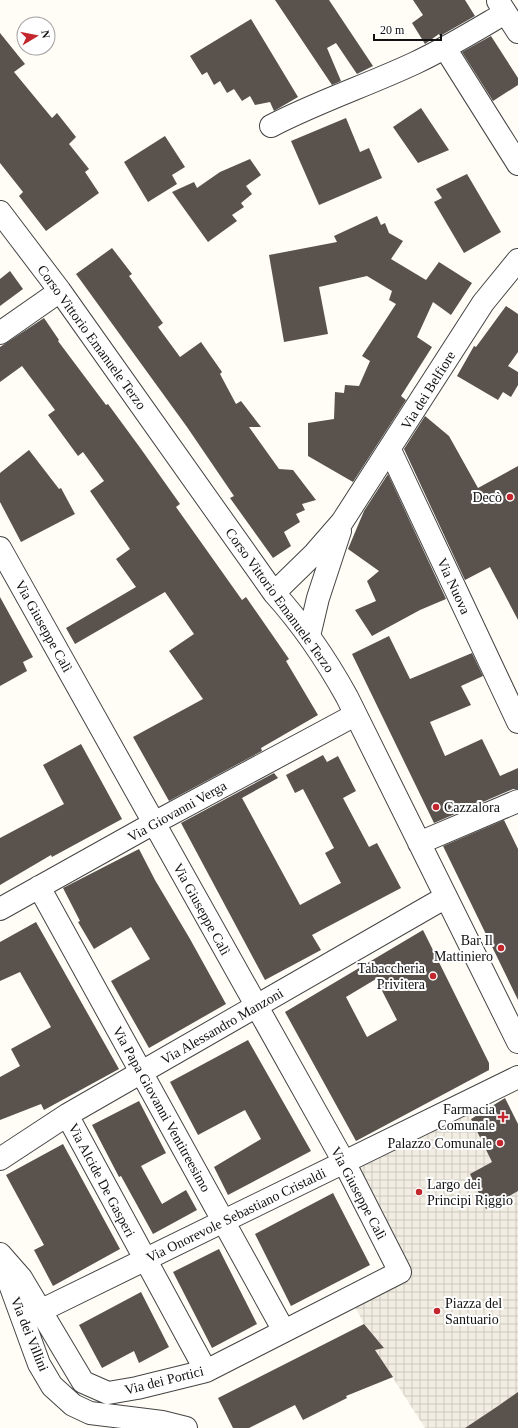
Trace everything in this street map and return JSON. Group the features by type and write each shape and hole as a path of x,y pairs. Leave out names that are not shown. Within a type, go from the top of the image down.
{"street":[{"path":"271,126 415,63 445,48 501,6 518,32"},
{"path":"445,48 518,164"},
{"name":"Corso Vittorio Emanuele Terzo","path":"0,212 60,291 274,593 309,636 330,666 518,1042"},
{"name":"Via dei Belfiore","path":"342,522 390,450 483,303 518,260"},
{"path":"0,333 60,291"},
{"name":"Via Nuova","path":"390,450 518,722"},
{"path":"274,593 315,553 342,522"},
{"path":"309,636 318,598 342,522"},
{"name":"Via Giuseppe Calì","path":"0,548 344,1162 400,1272"},
{"name":"Via Giovanni Verga","path":"0,909 154,823 355,715"},
{"path":"419,843 518,801"},
{"name":"Via Papa Giovanni Ventitreesimo","path":"39,887 284,1331"},
{"name":"Via Alessandro Manzoni","path":"0,1159 67,1115 446,897"},
{"name":"Via Onorevole Sebastiano Cristaldi","path":"40,1311 518,1077"},
{"name":"Via Alcide De Gasperi","path":"67,1115 206,1371"},
{"name":"Via dei Portici","path":"0,1254 21,1278 83,1382 108,1393 137,1388 206,1371 400,1272"},
{"name":"Via dei Villini","path":"0,1258 39,1364 52,1386 73,1405 90,1413 162,1422 186,1428"}],"shaded area":[{"name":"Piazza del Santuario","path":"463,1103 492,1162 486,1209 518,1191 518,1392 465,1428 425,1428 375,1350 384,1348 364,1324 350,1297 400,1272 344,1162"}],"building":[{"path":"275,0 329,0 373,66 357,74 336,43 327,48 341,81 332,85"},
{"path":"413,0 465,0 475,16 440,36 439,34 425,44 412,23 423,15"},
{"path":"251,19 298,97 274,111 270,102 255,105 250,96 242,101 234,89 227,93 220,81 214,85 207,72 202,75 190,56"},
{"path":"0,33 16,53 16,56 19,56 25,64 14,72 52,118 57,113 76,137 69,144 89,169 85,172 99,193 46,231 19,196 23,192 0,163"},
{"path":"491,36 518,78 518,85 493,101 462,52"},
{"path":"421,108 449,150 418,163 393,127"},
{"path":"346,118 360,152 369,148 382,178 319,205 291,141"},
{"path":"165,136 185,167 172,175 177,184 148,202 124,162"},
{"path":"250,159 261,175 246,186 252,194 241,203 244,207 232,215 237,221 208,242 172,192 194,182 197,188 220,172"},
{"path":"467,174 501,232 464,253 434,202 442,198 436,189"},
{"path":"377,216 381,225 385,223 389,233 403,241 391,259 426,280 439,262 472,283 451,315 433,302 417,337 432,347 401,396 406,400 353,482 308,456 308,423 334,419 335,392 344,393 345,385 359,386 370,361 362,356 396,304 389,300 392,291 367,276 319,287 328,334 284,342 269,255 337,242 334,236"},
{"path":"112,248 132,274 129,276 163,323 158,327 180,357 201,342 222,372 220,374 236,404 241,401 261,427 249,427 279,469 293,470 316,500 302,504 305,510 296,514 300,522 284,532 291,546 273,558 230,498 234,496 187,427 76,274"},
{"path":"10,271 23,289 0,306 0,279"},
{"path":"506,306 518,314 518,352 508,366 518,372 518,385 511,397 503,392 498,400 457,376 474,346 476,347"},
{"path":"44,318 59,340 58,341 106,405 108,404 180,504 176,507 242,600 246,597 289,659 286,661 318,715 261,748 262,751 169,801 133,737 203,699 169,651 194,634 165,592 75,644 66,628 136,587 116,559 130,549 90,491 104,481 83,452 78,456 48,415 55,410 22,366 0,382 0,347"},
{"path":"425,416 449,436 478,488 518,466 518,620 490,567 465,580 404,449"},
{"path":"29,450 59,489 61,488 75,514 21,542 0,502 0,473"},
{"path":"388,474 446,599 420,610 372,636 355,610 376,601 367,581 379,571 348,549 364,511"},
{"path":"0,597 33,657 23,662 27,671 0,686"},
{"path":"389,636 410,679 472,653 483,676 461,686 471,705 430,722 445,756 482,739 500,776 518,768 518,789 513,789 434,823 352,654"},
{"path":"81,744 122,819 52,857 51,855 0,885 0,838 64,804 43,765"},
{"path":"323,755 327,762 338,756 356,791 343,798 369,847 377,843 401,888 312,935 321,950 265,980 181,823 274,773 278,778 242,798 300,905 341,883 325,853 334,848 303,789 295,793 286,775"},
{"path":"504,820 518,849 518,1000 443,846"},
{"path":"139,849 155,880 226,1004 149,1048 111,981 150,959 131,927 94,949 78,922 80,921 63,888"},
{"path":"36,922 119,1069 44,1110 41,1104 0,1120 0,1077 20,1066 11,1049 51,1027 20,972 0,981 0,942"},
{"path":"423,930 489,1063 489,1070 356,1141 285,1012","holes":["376,979 397,1020 367,1037 346,997"]},
{"path":"248,1040 311,1151 228,1195 214,1167 261,1139 245,1110 198,1135 170,1082"},
{"name":"Palazzo Comunale","path":"505,1098 518,1124 518,1191 486,1209 470,1174 492,1162 471,1119"},
{"path":"139,1101 166,1153 141,1166 162,1204 186,1190 197,1210 153,1234 121,1176 119,1177 92,1125"},
{"path":"63,1144 120,1249 53,1286 34,1250 44,1245 6,1175"},
{"path":"333,1193 370,1265 291,1306 255,1234"},
{"path":"219,1249 257,1324 212,1348 173,1272"},
{"path":"141,1292 169,1347 139,1363 134,1351 102,1368 79,1325"},
{"path":"364,1324 384,1348 375,1350 393,1377 346,1396 347,1398 303,1420 295,1405 249,1428 233,1428 218,1398"},
{"path":"518,1392 518,1428 465,1428 498,1406"}],"place":[{"name":"Decò","path":"510,497"},
{"name":"Cazzalora","path":"436,807"},
{"name":"Bar Il Mattiniero","path":"501,948"},
{"name":"Tabaccheria Privitera","path":"433,976"},
{"name":"Farmacia Comunale","path":"503,1117"},
{"name":"Palazzo Comunale","path":"500,1143"},
{"name":"Largo dei Principi Riggio","path":"419,1192"},
{"name":"Piazza del Santuario","path":"437,1311"}]}
